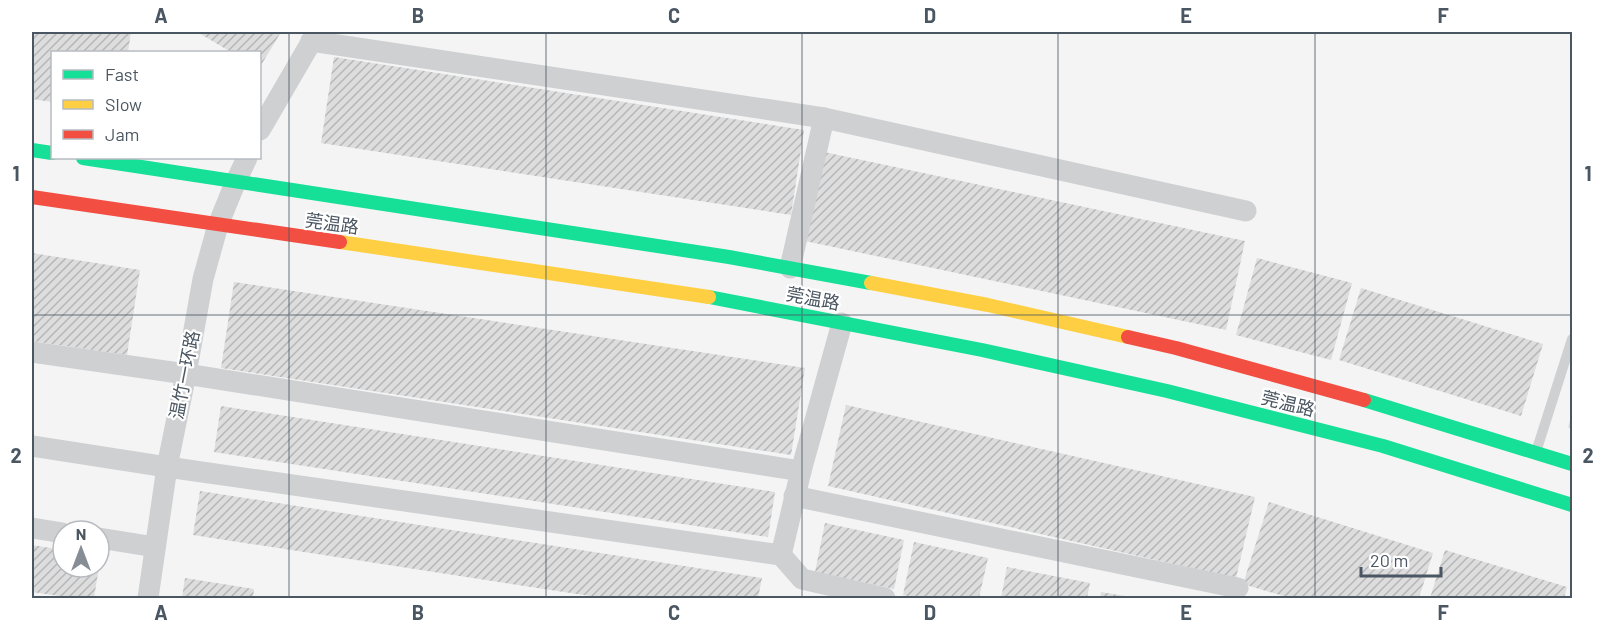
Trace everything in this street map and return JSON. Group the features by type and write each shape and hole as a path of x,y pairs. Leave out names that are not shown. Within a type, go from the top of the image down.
{"main road":[{"path":"32,150 51,153"},
{"name":"莞温路","path":"90,159 706,254 988,305 1176,348 1394,408 1572,464"},
{"name":"莞温路","path":"32,197 723,299 982,350 1167,391 1383,446 1572,505"}],"street":[{"path":"261,127 314,36 824,118 1246,211"},
{"path":"790,268 824,118"},
{"name":"温竹一环路","path":"148,598 167,467 203,279 218,225 247,159"},
{"path":"781,555 801,471 842,323"},
{"path":"32,352 186,374 801,471"},
{"path":"32,446 781,555 802,579 885,598"},
{"path":"795,496 1238,588"},
{"path":"32,528 51,531"},
{"path":"111,540 155,547"}],"lane":[{"path":"1536,452 1572,339"}],"building":[{"path":"32,32 131,32 128,51 51,51 51,102 32,99"},
{"path":"197,32 281,32 261,65 261,51 229,51"},
{"path":"334,57 804,130 791,215 321,143"},
{"path":"824,152 1245,241 1226,330 805,241"},
{"path":"32,253 140,270 127,355 32,341"},
{"path":"1257,258 1352,283 1331,360 1236,335"},
{"path":"234,282 805,368 791,455 221,368"},
{"path":"1361,288 1543,344 1521,416 1339,360"},
{"path":"846,405 1255,497 1236,578 828,486"},
{"path":"221,406 775,492 768,537 214,452"},
{"path":"1572,414 1572,429 1568,427"},
{"path":"200,491 762,578 758,598 603,598 193,535"},
{"path":"1269,502 1433,553 1419,598 1290,598 1243,584"},
{"path":"825,523 904,540 894,589 815,572"},
{"path":"914,542 988,558 979,598 917,598 903,595"},
{"path":"32,545 51,548 51,579 97,579 94,598 73,598 32,592"},
{"path":"1445,550 1567,587 1564,598 1430,598"},
{"path":"1007,567 1090,583 1087,598 1001,598"},
{"path":"185,578 254,589 253,598 182,598"},
{"path":"1101,592 1130,597 1130,598 1100,598"}],"traffic: fast":[{"path":"32,150 51,153"},
{"path":"90,159 729,257 871,283"},
{"path":"709,297 982,350 1167,391 1383,446 1572,505"},
{"path":"1364,400 1572,464"}],"traffic: slow":[{"path":"340,242 709,297"},
{"path":"871,283 988,305 1128,337"}],"traffic: jam":[{"path":"32,197 340,242"},
{"path":"1128,337 1364,400"}]}
